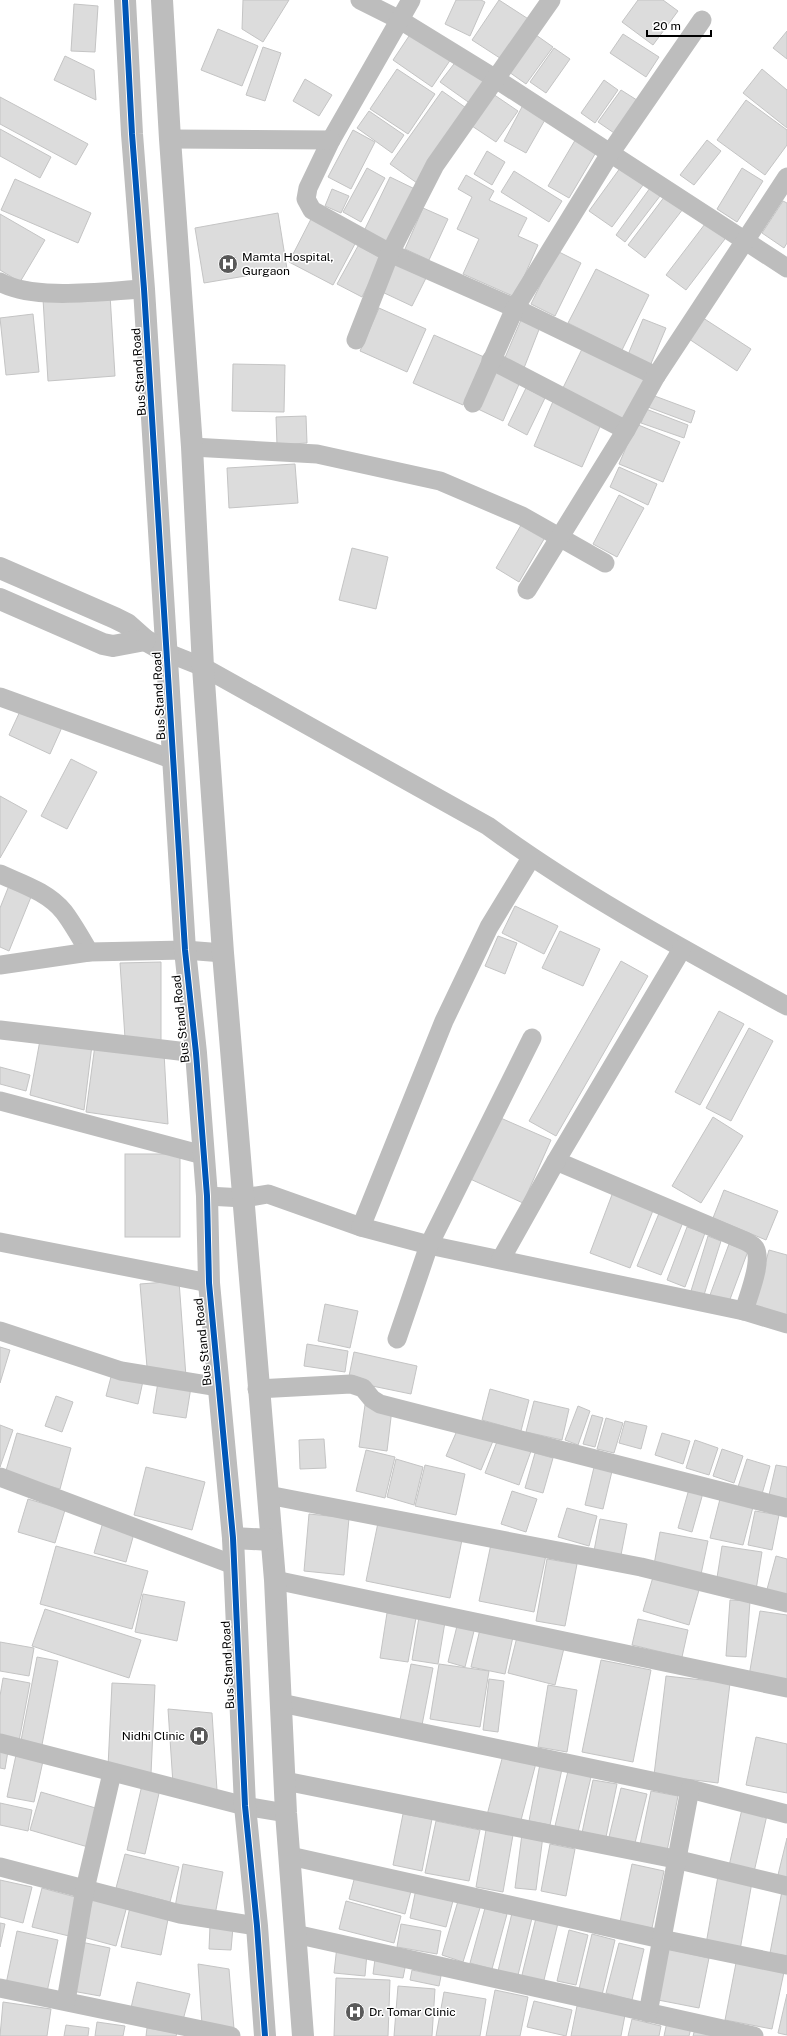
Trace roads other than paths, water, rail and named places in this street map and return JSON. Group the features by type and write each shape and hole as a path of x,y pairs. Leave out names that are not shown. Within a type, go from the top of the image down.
{"street":[{"path":"162,0 170,138 192,447 203,667 223,953 244,1198 257,1389 275,1580 286,1812 303,2036"},
{"path":"360,0 400,20 496,79 611,152 787,268"},
{"path":"411,0 331,140 308,188 306,199 312,210 390,253 515,308 656,376"},
{"path":"356,340 390,253 435,165 551,0"},
{"name":"Bus Stand Road","path":"123,1 168,653 185,950 196,1053 207,1196 208,1283 233,1538 245,1806 257,1926 265,2036"},
{"path":"473,403 515,308 611,152 702,20"},
{"path":"170,138 331,140"},
{"path":"527,590 626,430 656,376 744,239 787,177"},
{"path":"0,282 10,288 42,293 144,289"},
{"path":"491,360 626,430"},
{"path":"192,447 317,454 440,481 522,516 605,563"},
{"path":"0,568 127,624 145,640 168,653 203,667 488,826 531,858 682,949 787,1006"},
{"path":"0,599 103,644 113,646 145,640"},
{"path":"0,697 174,760"},
{"path":"361,1227 447,1014 489,927 531,858"},
{"path":"0,874 39,892 52,901 63,911 89,952"},
{"path":"501,1259 556,1161 682,949"},
{"path":"0,966 89,952 185,950 223,953"},
{"path":"0,1030 196,1053"},
{"path":"397,1339 429,1245 532,1038"},
{"path":"0,1100 203,1155"},
{"path":"556,1161 754,1246 758,1256 744,1311"},
{"path":"207,1196 244,1198 268,1194 361,1227 429,1245 744,1311 787,1324"},
{"path":"0,1242 208,1283"},
{"path":"0,1331 121,1371 219,1388"},
{"path":"257,1389 351,1384 359,1385 380,1404 787,1508"},
{"path":"0,1477 234,1565"},
{"path":"268,1495 641,1567 787,1603"},
{"path":"233,1538 271,1540"},
{"path":"275,1580 787,1688"},
{"path":"281,1703 690,1788 787,1814"},
{"path":"0,1743 245,1806 286,1812"},
{"path":"66,2001 84,1889 112,1773"},
{"path":"285,1781 675,1859 787,1886"},
{"path":"648,2013 675,1859 690,1788"},
{"path":"290,1856 661,1939 787,1965"},
{"path":"0,1867 180,1914 257,1926"},
{"path":"295,1934 754,2036"},
{"path":"0,1988 231,2036"}],"place":[{"name":"Mamta Hospital, Gurgaon","path":"228,264"},
{"name":"Nidhi Clinic","path":"199,1736"},
{"name":"Dr. Tomar Clinic","path":"355,2012"}]}
